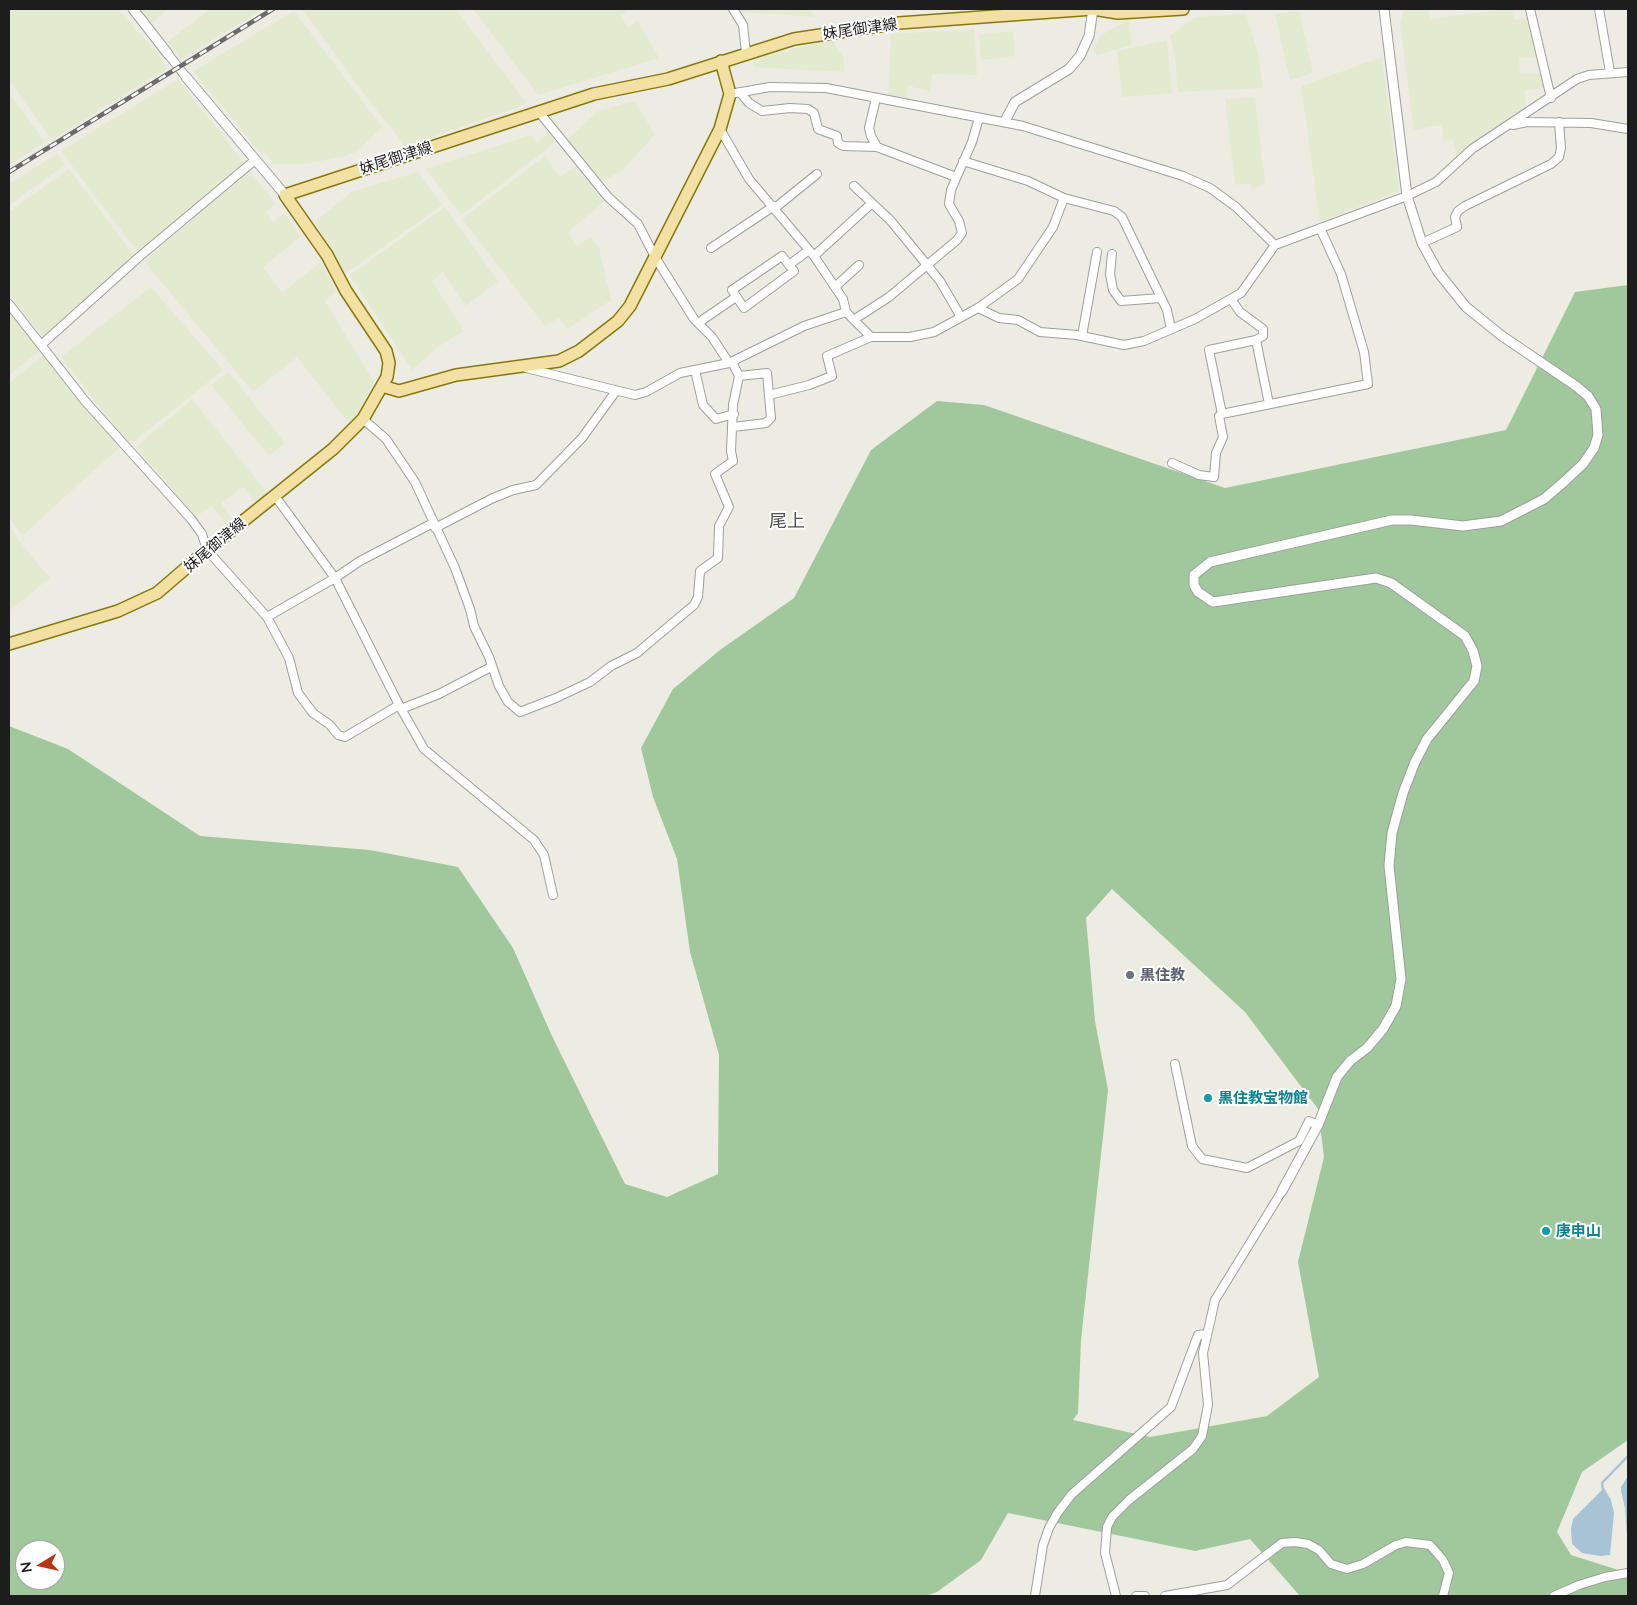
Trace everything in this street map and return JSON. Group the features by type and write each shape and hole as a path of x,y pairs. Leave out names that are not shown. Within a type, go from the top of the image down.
{"main road":[{"name":"妹尾御津線","path":"9,644 89,622 145,600 180,575 207,550 333,449 363,419 382,386 389,363 386,351 346,291 327,255 285,195 594,94 668,79 794,39 899,23 1093,9 1118,13 1184,9"},
{"path":"382,386 399,391 456,375 523,367 567,358 618,321 630,306 720,128 735,93 721,61"}],"street":[{"path":"132,9 285,195"},
{"path":"733,9 743,25 746,53"},
{"path":"1005,121 1015,102 1069,69 1080,56 1089,36 1093,9"},
{"path":"1116,1596 1105,1553 1108,1527 1112,1517 1129,1500 1193,1449 1202,1436 1208,1405 1203,1353 1215,1300 1224,1282 1282,1192 1318,1125 1337,1077 1350,1061 1367,1048 1383,1029 1396,1006 1401,979 1389,866 1392,833 1403,793 1415,762 1427,739 1474,681 1477,666 1473,651 1465,636 1405,593 1391,584 1376,578 1213,602 1198,592 1194,585 1194,575 1210,562 1383,522 1411,520 1463,526 1501,520 1544,499 1566,480 1583,464 1594,448 1598,435 1596,409 1588,396 1502,336 1466,307 1438,272 1422,243 1406,196 1384,9"},
{"path":"1530,9 1551,98"},
{"path":"1599,9 1610,72"},
{"path":"978,308 999,318 1018,320 1040,332 1082,336 1124,345 1144,341 1241,293 1275,245 1406,196 1436,182 1472,149 1577,79 1610,72 1628,72"},
{"path":"735,93 770,87 826,88 979,118 1005,121 1184,176 1210,188 1236,207 1275,245"},
{"path":"735,93 762,111 790,108 808,110 814,113 818,129 837,136 838,143 843,146 877,147 956,177"},
{"path":"876,98 870,128 871,136 877,147"},
{"path":"363,419 379,431 415,482 455,568 474,626 505,698 513,708 520,712 590,682 611,666 637,653 694,605 698,597 700,571 704,566 714,562 720,551 719,526 729,503 720,488 715,474 733,461 731,451 739,376 712,337 698,323 655,257 638,224 608,198 539,112"},
{"path":"855,319 889,297 926,264 957,240 962,233 959,221 948,204 956,177 972,142 979,118"},
{"path":"1508,126 1528,122 1591,122 1628,129"},
{"path":"1422,243 1457,228 1455,217 1458,211 1465,206 1552,164 1559,157 1561,148 1559,122"},
{"path":"720,128 749,178 812,253 843,300 846,312 871,337"},
{"path":"42,345 139,257 255,160"},
{"path":"963,160 1028,181 1064,198 1114,211 1122,217 1167,310 1171,329"},
{"path":"711,248 774,207 817,174"},
{"path":"854,186 891,221 940,281 960,317"},
{"path":"769,395 809,385 832,376 827,356 871,337 910,337 934,332 978,308 1018,279 1052,227 1064,198"},
{"path":"789,265 812,253 872,203"},
{"path":"1222,414 1368,384 1364,352 1341,274 1320,228"},
{"path":"1082,336 1097,252"},
{"path":"1112,254 1110,274 1113,290 1121,302 1161,298"},
{"path":"782,256 794,271 744,308 736,297 732,290 782,256"},
{"path":"835,287 859,265"},
{"path":"698,323 736,297"},
{"path":"1172,463 1199,475 1214,477 1216,453 1223,437 1219,416 1222,414 1209,350 1256,340 1263,336 1263,329 1240,312 1232,299"},
{"path":"9,304 86,401 191,518 202,534 207,550 267,617 289,658 298,693 313,713 330,725 338,735 345,737 400,707 439,694 491,667"},
{"path":"523,367 635,395 646,392 663,380 680,373 731,363 804,326 846,312"},
{"path":"1256,340 1269,404"},
{"path":"695,370 703,404 716,419 734,414"},
{"path":"733,427 769,422 769,395 766,373 739,376"},
{"path":"267,617 335,578 360,561 491,499 513,490 536,485 582,438 616,391"},
{"path":"276,496 335,578 400,707 424,749 534,840 544,855 553,895"},
{"path":"1175,1064 1192,1146 1202,1160 1247,1168 1299,1141 1309,1122 1318,1125"},
{"path":"1035,1596 1043,1545 1049,1528 1058,1512 1072,1494 1171,1407 1198,1335 1207,1334"},
{"path":"1165,1596 1227,1585 1282,1543 1294,1542 1308,1544 1319,1550 1332,1564 1347,1569 1364,1564 1396,1545 1406,1542 1430,1545 1444,1560 1449,1573 1444,1596"},
{"path":"1554,1596 1604,1576 1628,1573"},
{"path":"1136,1596 1145,1596"}],"green space":[{"path":"9,9 117,9 156,51 167,68 52,140 9,80"},
{"path":"140,9 169,9 151,23"},
{"path":"210,9 264,9 181,59 167,42"},
{"path":"302,9 455,9 526,102 517,108 405,146 364,94"},
{"path":"473,9 629,9 621,16 628,28 638,21 659,58 538,95"},
{"path":"737,9 810,9 814,17 739,12"},
{"path":"1404,9 1428,9 1430,19 1508,9 1512,9 1514,20 1531,17 1538,57 1519,58 1520,74 1541,73 1544,88 1525,90 1526,107 1467,147 1457,158 1453,139 1444,141 1441,125 1414,130 1400,24"},
{"path":"294,11 382,127 356,152 342,157 304,164 274,164 265,153 262,155 193,71"},
{"path":"1299,11 1313,73 1290,80 1275,14"},
{"path":"1246,14 1258,53 1263,88 1177,92 1176,63 1170,35 1196,17"},
{"path":"1129,21 1132,45 1097,55 1093,50 1100,36"},
{"path":"974,29 977,75 932,74 930,91 908,86 905,101 888,96 891,34"},
{"path":"1013,31 1015,56 981,60 979,35"},
{"path":"832,40 843,57 845,72 753,67 753,60 778,52 789,52 790,49"},
{"path":"1167,40 1172,93 1122,97 1117,51"},
{"path":"1382,57 1399,191 1320,222 1301,86"},
{"path":"178,79 245,164 139,254 61,151"},
{"path":"9,93 45,142 9,165"},
{"path":"1255,97 1265,183 1252,190 1250,183 1235,185 1225,99"},
{"path":"634,101 655,134 623,170 601,182 567,140 598,111"},
{"path":"549,133 556,142 461,215 426,169 530,135 537,142"},
{"path":"57,154 65,165 9,205 9,184"},
{"path":"545,156 560,177 576,166 604,202 568,232 577,246 591,237 599,247 611,300 567,329 559,318 545,326 462,219"},
{"path":"69,169 135,257 44,338 9,294 9,212"},
{"path":"249,170 276,204 266,212 273,222 284,213 301,236 263,267 282,293 321,262 336,291 325,301 374,382 360,413 353,420 347,421 297,357 253,392 144,261"},
{"path":"418,172 442,205 345,274 315,222 351,192"},
{"path":"445,207 498,281 466,306 443,272 432,281 464,331 438,347 412,370 350,275"},
{"path":"1628,285 1628,1440 1582,1472 1557,1532 1571,1555 1628,1573 1628,1596 1300,1596 1250,1539 1195,1551 1008,1513 981,1560 937,1592 926,1596 9,1596 9,726 68,749 200,836 370,850 458,867 513,948 552,1036 625,1184 667,1197 718,1174 719,1055 690,952 677,859 653,797 641,748 673,689 720,650 794,598 871,450 937,401 984,405 1225,488 1506,430 1575,292","holes":["1112,889 1245,1012 1318,1109 1324,1157 1298,1262 1319,1377 1267,1416 1150,1437 1073,1420 1078,1413 1081,1340 1108,1090 1095,1021 1086,918"]},
{"path":"151,287 223,370 132,443 121,434 61,357"},
{"path":"9,308 42,349 9,375"},
{"path":"46,353 122,445 22,536 9,517 9,383"},
{"path":"229,372 285,443 269,456 211,385"},
{"path":"192,399 268,494 256,503 243,487 221,503 234,522 227,526 212,506 195,517 136,447"},
{"path":"9,524 19,541 50,578 9,611"}],"water":[{"path":"1628,1476 1628,1550 1625,1508 1621,1487"},
{"path":"1604,1488 1611,1500 1614,1513 1610,1555 1600,1556 1582,1553 1572,1544 1571,1529 1573,1519"}],"waterway":[{"path":"1603,1490 1602,1483 1628,1456"}],"railway":[{"path":"9,172 273,9"}],"place":[{"name":"黒住教","path":"1130,975"},
{"name":"黒住教宝物館","path":"1208,1098"},
{"name":"庚申山","path":"1546,1231"}],"district":[{"name":"尾上","path":"787,521"}]}
